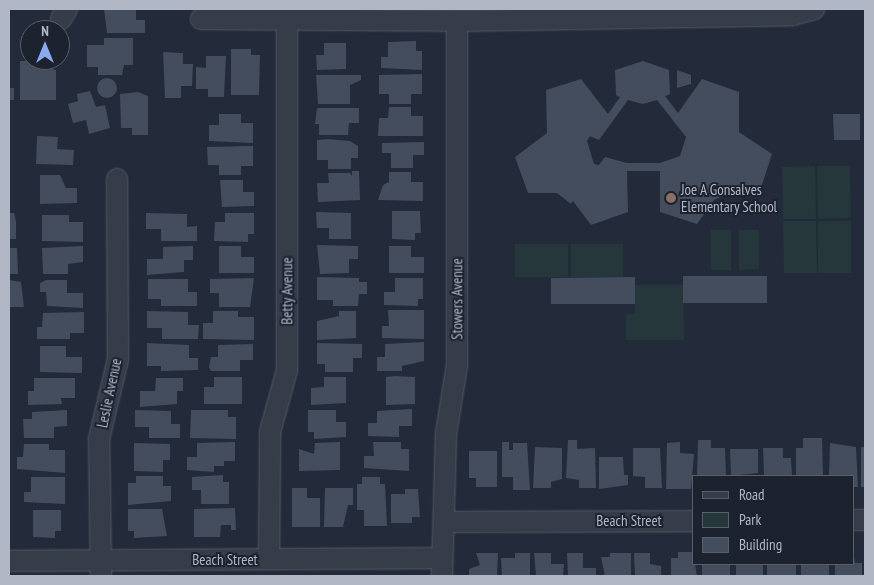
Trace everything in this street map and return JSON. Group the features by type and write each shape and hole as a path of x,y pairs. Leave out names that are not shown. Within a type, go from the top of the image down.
{"street":[{"path":"201,20 287,20 365,15 457,21 534,14 701,12 792,15 814,9"},
{"name":"Betty Avenue","path":"269,559 270,432 287,370 287,20"},
{"name":"Stowers Avenue","path":"442,567 446,522 446,434 457,365 457,21"},
{"name":"Leslie Avenue","path":"100,568 99,439 118,359 117,179"},
{"name":"Beach Street","path":"446,522 692,521"},
{"name":"Beach Street","path":"9,561 100,568 269,559 442,567"}],"green space":[{"path":"815,166 816,219 783,219 782,167"},
{"path":"817,166 850,166 851,218 818,219"},
{"path":"783,221 816,221 817,273 784,273"},
{"path":"818,221 851,221 851,273 818,273"},
{"path":"711,230 731,230 731,270 711,270"},
{"path":"739,230 759,230 759,269 739,270"},
{"path":"515,244 568,244 568,277 515,277"},
{"path":"571,244 623,244 623,277 571,277"},
{"path":"635,285 683,285 684,340 626,340 626,314 635,314"}],"building":[{"path":"104,9 136,9 136,20 145,20 145,33 107,33"},
{"path":"104,38 133,38 133,65 124,65 122,75 98,75 98,67 87,67 87,45 104,45"},
{"path":"416,41 416,51 422,51 422,70 381,68 381,57 388,57 388,42"},
{"path":"324,43 346,43 346,69 317,70 316,55 324,55"},
{"path":"231,49 251,49 251,55 260,55 259,95 231,95"},
{"path":"163,52 183,53 183,64 193,64 192,86 181,86 181,98 165,98"},
{"path":"206,56 226,56 224,97 208,97 208,89 196,89 196,67 206,68"},
{"path":"643,61 669,70 670,94 665,96 678,113 702,79 739,92 739,132 772,154 760,191 731,192 714,200 697,224 660,212 660,171 627,171 628,212 591,225 573,201 571,204 557,193 528,193 515,157 547,133 546,90 581,79 608,114 620,97 616,95 615,70","holes":["628,100 643,104 657,100 686,137 680,156 660,163 627,163 605,157 599,165 594,164 587,141 590,136 599,140"]},
{"path":"20,70 56,70 56,100 20,100"},
{"path":"677,70 691,75 691,84 677,88"},
{"path":"422,74 422,94 411,94 411,104 389,104 389,94 379,94 379,75"},
{"path":"316,75 361,75 361,80 350,85 350,104 318,104"},
{"path":"107,78 114,81 117,88 114,95 107,98 100,95 97,88 100,81"},
{"path":"9,88 14,88 14,100 9,100"},
{"path":"90,91 96,107 105,105 110,128 89,134 86,120 73,123 68,104 78,101 77,94"},
{"path":"138,92 148,96 148,135 132,135 132,128 121,128 120,94"},
{"path":"389,107 411,107 411,116 423,116 423,136 378,136 379,118 388,118"},
{"path":"317,108 359,108 359,123 349,123 348,135 319,135 319,124 315,124"},
{"path":"219,114 241,114 241,123 253,123 253,143 209,141 209,125 219,125"},
{"path":"833,114 860,114 860,140 834,140"},
{"path":"37,136 58,137 57,149 74,150 73,165 36,164"},
{"path":"317,140 350,141 358,146 358,158 351,158 351,169 328,169 328,160 317,160"},
{"path":"424,142 424,155 413,155 413,168 391,168 391,153 382,153 382,143"},
{"path":"253,146 253,166 241,166 241,175 219,175 219,165 208,165 207,147"},
{"path":"352,171 359,171 360,200 318,202 317,183 329,183 328,173 350,173 352,176"},
{"path":"389,172 411,172 411,182 423,182 423,201 378,200 383,185 389,182"},
{"path":"40,175 60,175 66,188 77,188 77,203 40,204"},
{"path":"220,180 243,180 243,192 254,192 254,206 222,207"},
{"path":"392,211 420,211 421,233 415,233 415,240 392,239"},
{"path":"316,212 351,213 351,239 329,239 329,228 317,228"},
{"path":"9,213 14,213 16,239 9,239"},
{"path":"146,213 187,214 187,227 197,226 197,241 161,241 161,229 146,229"},
{"path":"225,213 254,213 254,234 248,234 248,242 214,241 215,222 225,222"},
{"path":"42,215 69,215 69,222 83,222 83,242 42,241"},
{"path":"317,245 358,246 358,259 349,259 349,273 320,274"},
{"path":"83,246 83,262 68,264 68,274 43,274 42,248"},
{"path":"193,246 193,260 184,260 184,272 147,275 147,259 163,259 163,247"},
{"path":"219,246 241,246 241,257 254,257 254,273 219,273"},
{"path":"389,246 411,246 411,257 424,257 424,273 389,273"},
{"path":"9,248 17,248 18,274 9,274"},
{"path":"683,276 767,276 767,303 683,303"},
{"path":"317,277 359,278 359,282 367,282 367,294 359,294 358,306 333,306 333,300 317,300"},
{"path":"635,277 635,304 551,304 551,278"},
{"path":"254,278 250,307 219,307 219,293 210,293 210,279"},
{"path":"395,278 423,278 423,299 418,299 418,306 384,305 384,292 395,292"},
{"path":"148,279 188,279 188,292 197,292 197,306 161,306 161,299 148,299"},
{"path":"9,280 21,282 24,307 9,307"},
{"path":"46,280 67,280 67,293 83,293 83,308 47,306 46,292 40,292 40,283"},
{"path":"388,310 424,310 424,339 382,338 382,326 389,326"},
{"path":"147,311 188,312 188,325 199,325 198,339 162,339 162,328 147,328"},
{"path":"213,311 238,311 238,317 254,317 254,340 203,339 203,323 213,323"},
{"path":"339,311 356,311 356,338 317,340 317,321 339,316"},
{"path":"84,312 84,333 70,333 70,339 37,339 37,327 42,327 43,313"},
{"path":"424,342 424,361 402,366 402,371 377,371 377,357 385,357 385,344"},
{"path":"147,343 189,345 189,358 198,358 198,370 161,371 161,366 147,366"},
{"path":"317,343 362,344 362,358 353,358 353,372 325,372 325,364 317,364"},
{"path":"253,344 253,360 240,360 240,371 211,371 209,367 211,357 218,357 218,345"},
{"path":"40,346 66,346 66,357 82,357 82,373 40,372"},
{"path":"214,377 242,377 242,404 204,404 204,387 214,387"},
{"path":"324,377 346,377 346,403 311,405 311,388 324,387"},
{"path":"386,377 415,377 415,404 386,405"},
{"path":"34,378 75,378 75,398 61,398 62,404 28,405 28,391 34,391"},
{"path":"156,378 183,378 183,391 177,391 177,404 140,407 140,391 155,391"},
{"path":"412,409 412,426 399,426 399,437 368,436 368,423 377,423 377,411"},
{"path":"67,410 67,426 54,427 54,438 24,438 23,419 32,419 32,412"},
{"path":"135,410 171,411 171,424 180,424 180,438 149,438 149,427 135,427"},
{"path":"191,410 228,410 228,417 236,417 236,439 190,438"},
{"path":"308,410 336,410 336,422 346,422 346,437 314,439 314,432 308,432"},
{"path":"803,438 822,438 823,475 796,475 796,448 803,448"},
{"path":"568,440 577,440 577,449 595,448 596,488 579,488 579,480 566,478"},
{"path":"698,440 711,440 711,448 725,448 726,475 697,475"},
{"path":"235,442 235,461 224,461 224,466 214,466 214,472 187,470 187,457 197,457 197,443"},
{"path":"340,442 340,470 299,471 299,449 314,454 315,443"},
{"path":"373,442 401,442 401,449 409,449 409,471 364,468 364,456 374,456"},
{"path":"502,442 509,442 509,450 513,450 513,443 527,443 530,490 513,490 513,477 502,477"},
{"path":"680,442 680,453 694,454 691,489 666,489 667,443"},
{"path":"134,443 170,444 170,460 163,460 163,472 134,471"},
{"path":"830,443 856,447 858,487 854,487 854,475 829,475"},
{"path":"24,444 49,444 49,450 65,450 65,473 17,469 17,457 23,457"},
{"path":"535,447 562,448 562,479 551,482 551,488 533,488"},
{"path":"861,447 865,447 865,487 861,487"},
{"path":"633,448 660,448 662,488 645,488 645,477 633,476"},
{"path":"763,448 783,448 783,458 791,458 792,475 764,475"},
{"path":"730,449 758,449 758,473 731,475"},
{"path":"469,451 497,451 497,487 476,487 476,478 469,478"},
{"path":"599,457 623,457 624,475 628,475 628,485 599,489"},
{"path":"223,475 223,482 229,482 229,504 201,504 201,490 192,490 192,477"},
{"path":"136,476 163,476 163,486 171,486 171,501 128,505 128,483 136,483"},
{"path":"31,477 65,477 65,504 24,502 24,492 31,492"},
{"path":"362,477 380,477 380,484 385,484 387,526 364,526 364,510 357,510 357,484 362,484"},
{"path":"292,488 307,488 307,498 320,498 320,527 292,527"},
{"path":"325,488 353,488 353,505 348,505 343,527 324,527"},
{"path":"405,489 418,489 420,517 412,517 412,523 391,523 391,494 405,494"},
{"path":"235,508 236,530 231,530 231,525 221,525 220,537 194,537 194,509"},
{"path":"128,509 162,509 167,536 134,538 134,531 128,531"},
{"path":"33,510 61,510 61,531 55,531 55,538 33,537"},
{"path":"678,552 692,552 692,565 695,565 697,576 671,576 671,558 678,558"},
{"path":"476,553 498,553 497,576 469,576 469,569 480,565"},
{"path":"515,553 530,553 530,576 502,576 501,558 515,558"},
{"path":"534,553 551,553 551,564 564,564 563,576 536,576"},
{"path":"567,553 583,553 583,568 596,568 596,576 568,576"},
{"path":"610,553 631,553 631,576 605,576 601,557 610,557"},
{"path":"634,553 650,553 650,564 661,566 661,576 635,576"},
{"path":"854,558 855,563 862,563 862,576 835,576 835,565 854,565"},
{"path":"702,565 730,565 730,576 702,576"},
{"path":"736,565 763,565 763,576 736,576"},
{"path":"767,565 796,565 796,576 767,576"},
{"path":"801,565 829,565 829,576 801,576"}],"place":[{"name":"Joe A Gonsalves Elementary School","path":"671,198"}]}
